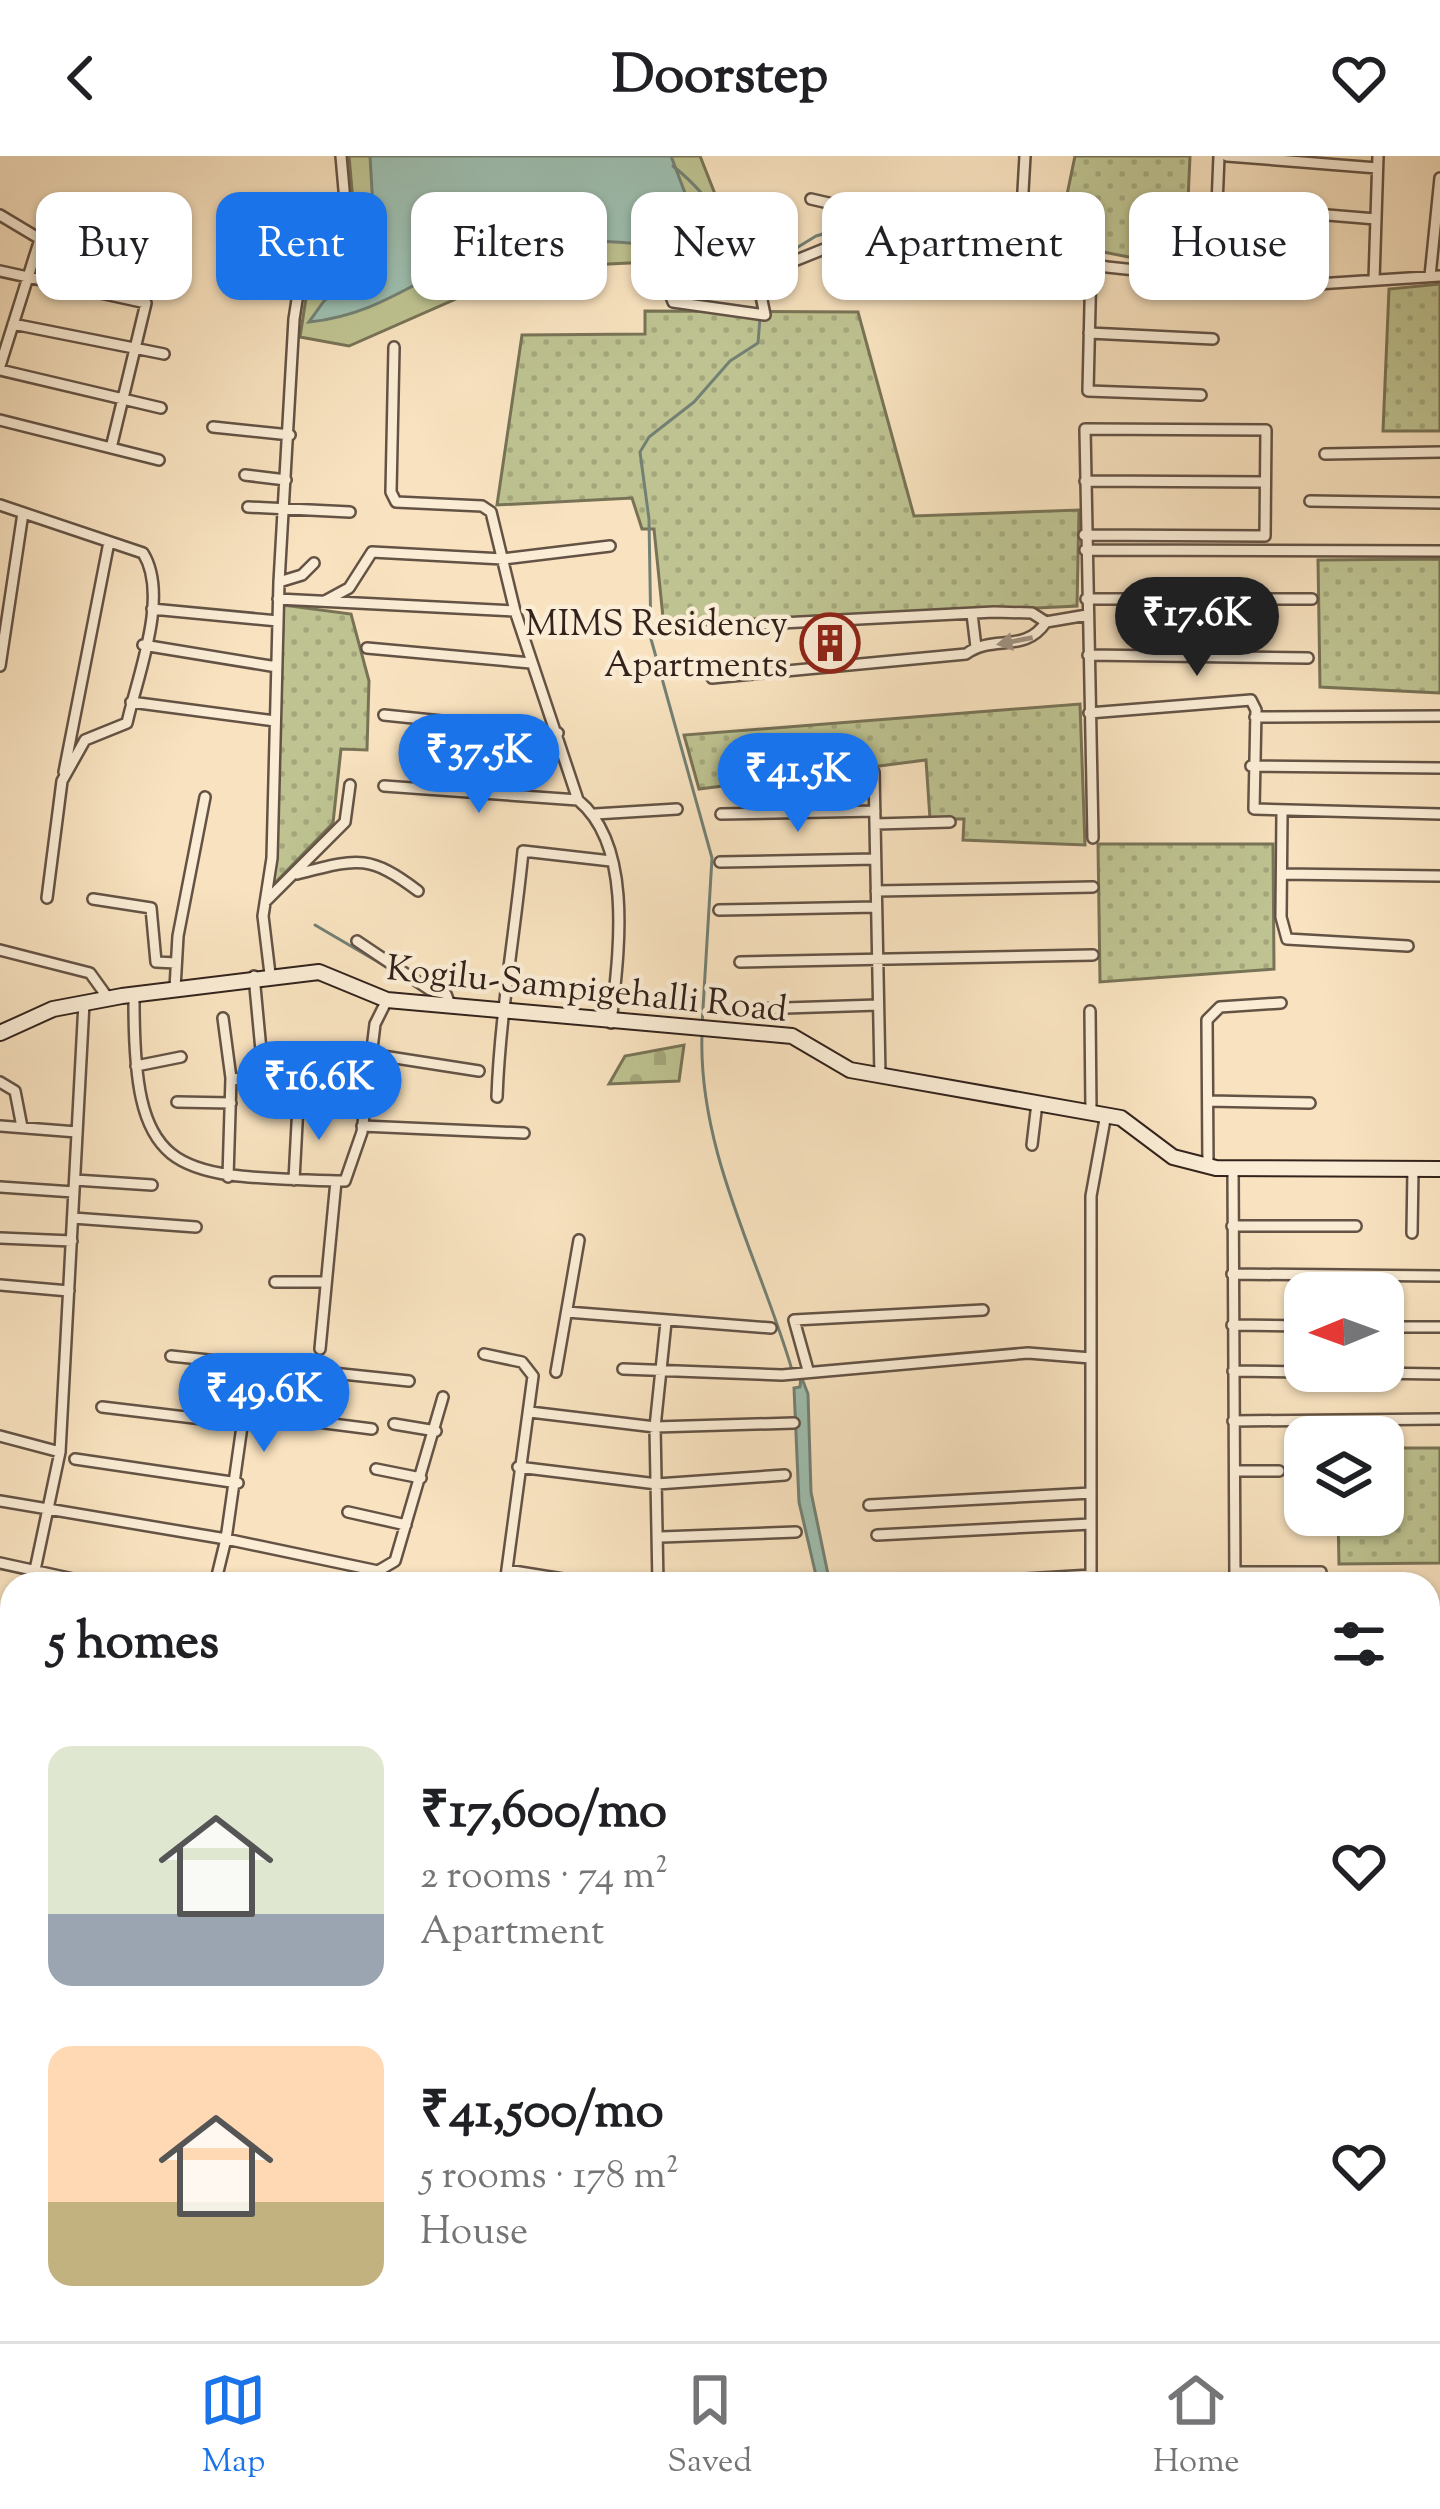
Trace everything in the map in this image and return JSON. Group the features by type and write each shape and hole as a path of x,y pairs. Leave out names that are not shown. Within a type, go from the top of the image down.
{"street":[{"path":"231,1078 264,1082 262,975 272,857 278,599 301,274 311,263 343,257 350,247 341,156"},
{"path":"1023,192 1025,156"},
{"path":"1219,192 1223,156 1378,162 1374,280"},
{"path":"1329,283 1435,276 1440,178"},
{"path":"811,199 822,201"},
{"path":"0,215 40,239 0,368 161,408"},
{"path":"1329,215 1376,219"},
{"path":"0,271 146,303 111,448"},
{"path":"672,300 765,315 762,300"},
{"path":"1090,300 1088,391 1201,395"},
{"path":"0,311 14,319 134,351 164,354"},
{"path":"1090,333 1213,339"},
{"path":"394,346 391,492 396,502 482,506 491,512 531,664 578,800"},
{"path":"0,420 159,460"},
{"path":"213,428 290,436"},
{"path":"1084,535 1265,536 1266,430 1085,429 1084,535 1093,838"},
{"path":"1325,454 1440,452"},
{"path":"244,475 286,479"},
{"path":"1084,481 1265,482"},
{"path":"1310,501 1440,503"},
{"path":"0,505 143,554 152,568 152,608 127,723 85,740 62,781"},
{"path":"248,507 350,512"},
{"path":"0,666 22,513"},
{"path":"47,898 62,781 109,542"},
{"path":"325,602 349,587 372,552 503,560 610,547"},
{"path":"1085,550 1440,551"},
{"path":"279,582 302,575 314,563"},
{"path":"1086,599 1312,598"},
{"path":"278,599 515,611"},
{"path":"152,608 278,621"},
{"path":"725,626 1032,613 1046,622"},
{"path":"973,614 976,647"},
{"path":"712,678 966,654 976,647 1026,641 1046,622 1087,615"},
{"path":"143,645 277,667"},
{"path":"367,648 531,664"},
{"path":"1088,655 1308,658"},
{"path":"1089,712 1250,700 1255,717 1254,809 1440,814"},
{"path":"131,702 275,722"},
{"path":"384,716 558,733"},
{"path":"1255,717 1440,716"},
{"path":"1251,766 1440,768"},
{"path":"874,772 880,1076"},
{"path":"265,902 345,822 350,784"},
{"path":"384,786 578,800 596,814 611,861 621,932 611,1023"},
{"path":"175,988 205,797"},
{"path":"596,814 677,809"},
{"path":"721,814 874,811"},
{"path":"1282,812 1287,939 1408,946"},
{"path":"875,824 950,822"},
{"path":"497,1097 500,1013 513,957 523,851 611,861"},
{"path":"720,862 875,859"},
{"path":"292,875 359,860 383,865 418,892"},
{"path":"1282,874 1440,876"},
{"path":"876,891 1093,886"},
{"path":"93,899 151,908 156,962 176,963"},
{"path":"718,910 876,907"},
{"path":"357,941 430,990 446,994 451,1007"},
{"path":"0,950 90,973 109,998"},
{"path":"740,962 1094,955"},
{"name":"Kogilu-Sampigehalli Road","path":"0,1033 53,1009 109,998 262,975 319,972 387,1000 792,1036 850,1070 1038,1099 1121,1118 1173,1156 1208,1166 1440,1169"},
{"path":"134,994 136,1066 152,1135 175,1161 228,1177 336,1181 345,1181 362,1126 370,1054 387,1000"},
{"path":"35,1571 60,1452 84,1003"},
{"path":"1208,1166 1211,1011 1281,1004"},
{"path":"752,1010 878,1005"},
{"path":"1090,1011 1099,1112 1091,1196 1090,1572"},
{"path":"224,1018 231,1078 228,1177"},
{"path":"370,1054 479,1071"},
{"path":"136,1066 181,1057"},
{"path":"0,1082 16,1090 22,1127"},
{"path":"320,1097 364,1098"},
{"path":"1032,1145 1038,1099"},
{"path":"1208,1101 1310,1103"},
{"path":"177,1102 231,1103"},
{"path":"294,1180 298,1105"},
{"path":"0,1126 77,1132"},
{"path":"362,1126 524,1133"},
{"path":"1233,1168 1235,1572"},
{"path":"1412,1233 1413,1169"},
{"path":"320,1349 336,1181"},
{"path":"0,1187 152,1185"},
{"path":"73,1218 196,1227"},
{"path":"1232,1226 1356,1226"},
{"path":"0,1238 72,1241"},
{"path":"556,1372 579,1240"},
{"path":"1232,1274 1440,1276"},
{"path":"275,1282 326,1282"},
{"path":"0,1285 69,1292"},
{"path":"808,1370 794,1320 983,1310"},
{"path":"566,1312 771,1328"},
{"path":"659,1572 655,1427 666,1322"},
{"path":"1232,1325 1284,1326"},
{"path":"1404,1327 1440,1327"},
{"path":"622,1369 782,1375 1028,1353 1091,1358"},
{"path":"484,1354 531,1367 530,1412 518,1467 518,1505 507,1570 519,1572"},
{"path":"171,1356 409,1382"},
{"path":"218,1572 238,1483 251,1363"},
{"path":"1233,1371 1440,1374"},
{"path":"0,1501 226,1539 378,1571 395,1561 443,1397"},
{"path":"102,1407 372,1429"},
{"path":"530,1412 655,1427 794,1424"},
{"path":"1233,1421 1440,1419"},
{"path":"394,1424 436,1431"},
{"path":"0,1436 60,1452"},
{"path":"75,1459 238,1483"},
{"path":"518,1467 658,1484 785,1474"},
{"path":"376,1469 422,1478"},
{"path":"1234,1472 1279,1471"},
{"path":"869,1505 1090,1492"},
{"path":"348,1512 406,1525"},
{"path":"877,1535 1091,1524"},
{"path":"661,1537 796,1532"},
{"path":"0,1563 40,1572"}],"green space":[{"path":"349,156 700,156 714,192 631,192 631,263 607,264 607,192 411,192 411,300 453,300 349,346 300,337 306,300 387,300 387,192 352,192"},
{"path":"1075,156 1190,156 1188,192 1129,192 1129,257 1105,252 1105,192 1068,192"},
{"path":"1440,284 1440,431 1383,431 1389,289"},
{"path":"645,311 858,312 914,516 1079,510 1077,606 664,627 654,529 642,529 632,498 497,505 522,335 645,334"},
{"path":"1440,559 1440,693 1320,687 1318,560"},
{"path":"283,605 351,614 369,681 367,750 341,749 333,823 273,885"},
{"path":"1080,704 1085,845 963,840 964,819 930,819 926,760 699,789 684,735"},
{"path":"1098,844 1273,844 1274,969 1100,982"},
{"path":"684,1045 679,1081 609,1084 625,1056"},
{"path":"1404,1448 1440,1448 1440,1563 1339,1564 1338,1536 1404,1536"}],"shaded area":[{"path":"370,156 671,156 685,192 631,192 631,243 607,242 607,192 411,192 411,287 387,299 387,192 372,192"},
{"path":"325,300 385,300 309,322"},
{"path":"801,1376 808,1394 811,1492 828,1572 815,1572 799,1502 794,1388 800,1387"}],"waterway":[{"path":"673,166 704,196 728,230 758,308"},
{"path":"798,247 822,234"},
{"path":"702,1025 712,858 651,639 649,519 640,452 649,437 694,402 730,361 758,343 760,318"},
{"path":"315,925 390,969"},
{"path":"702,1034 703,1078 720,1163 792,1370"}],"place":[{"name":"MIMS Residency Apartments","path":"830,643"}]}
